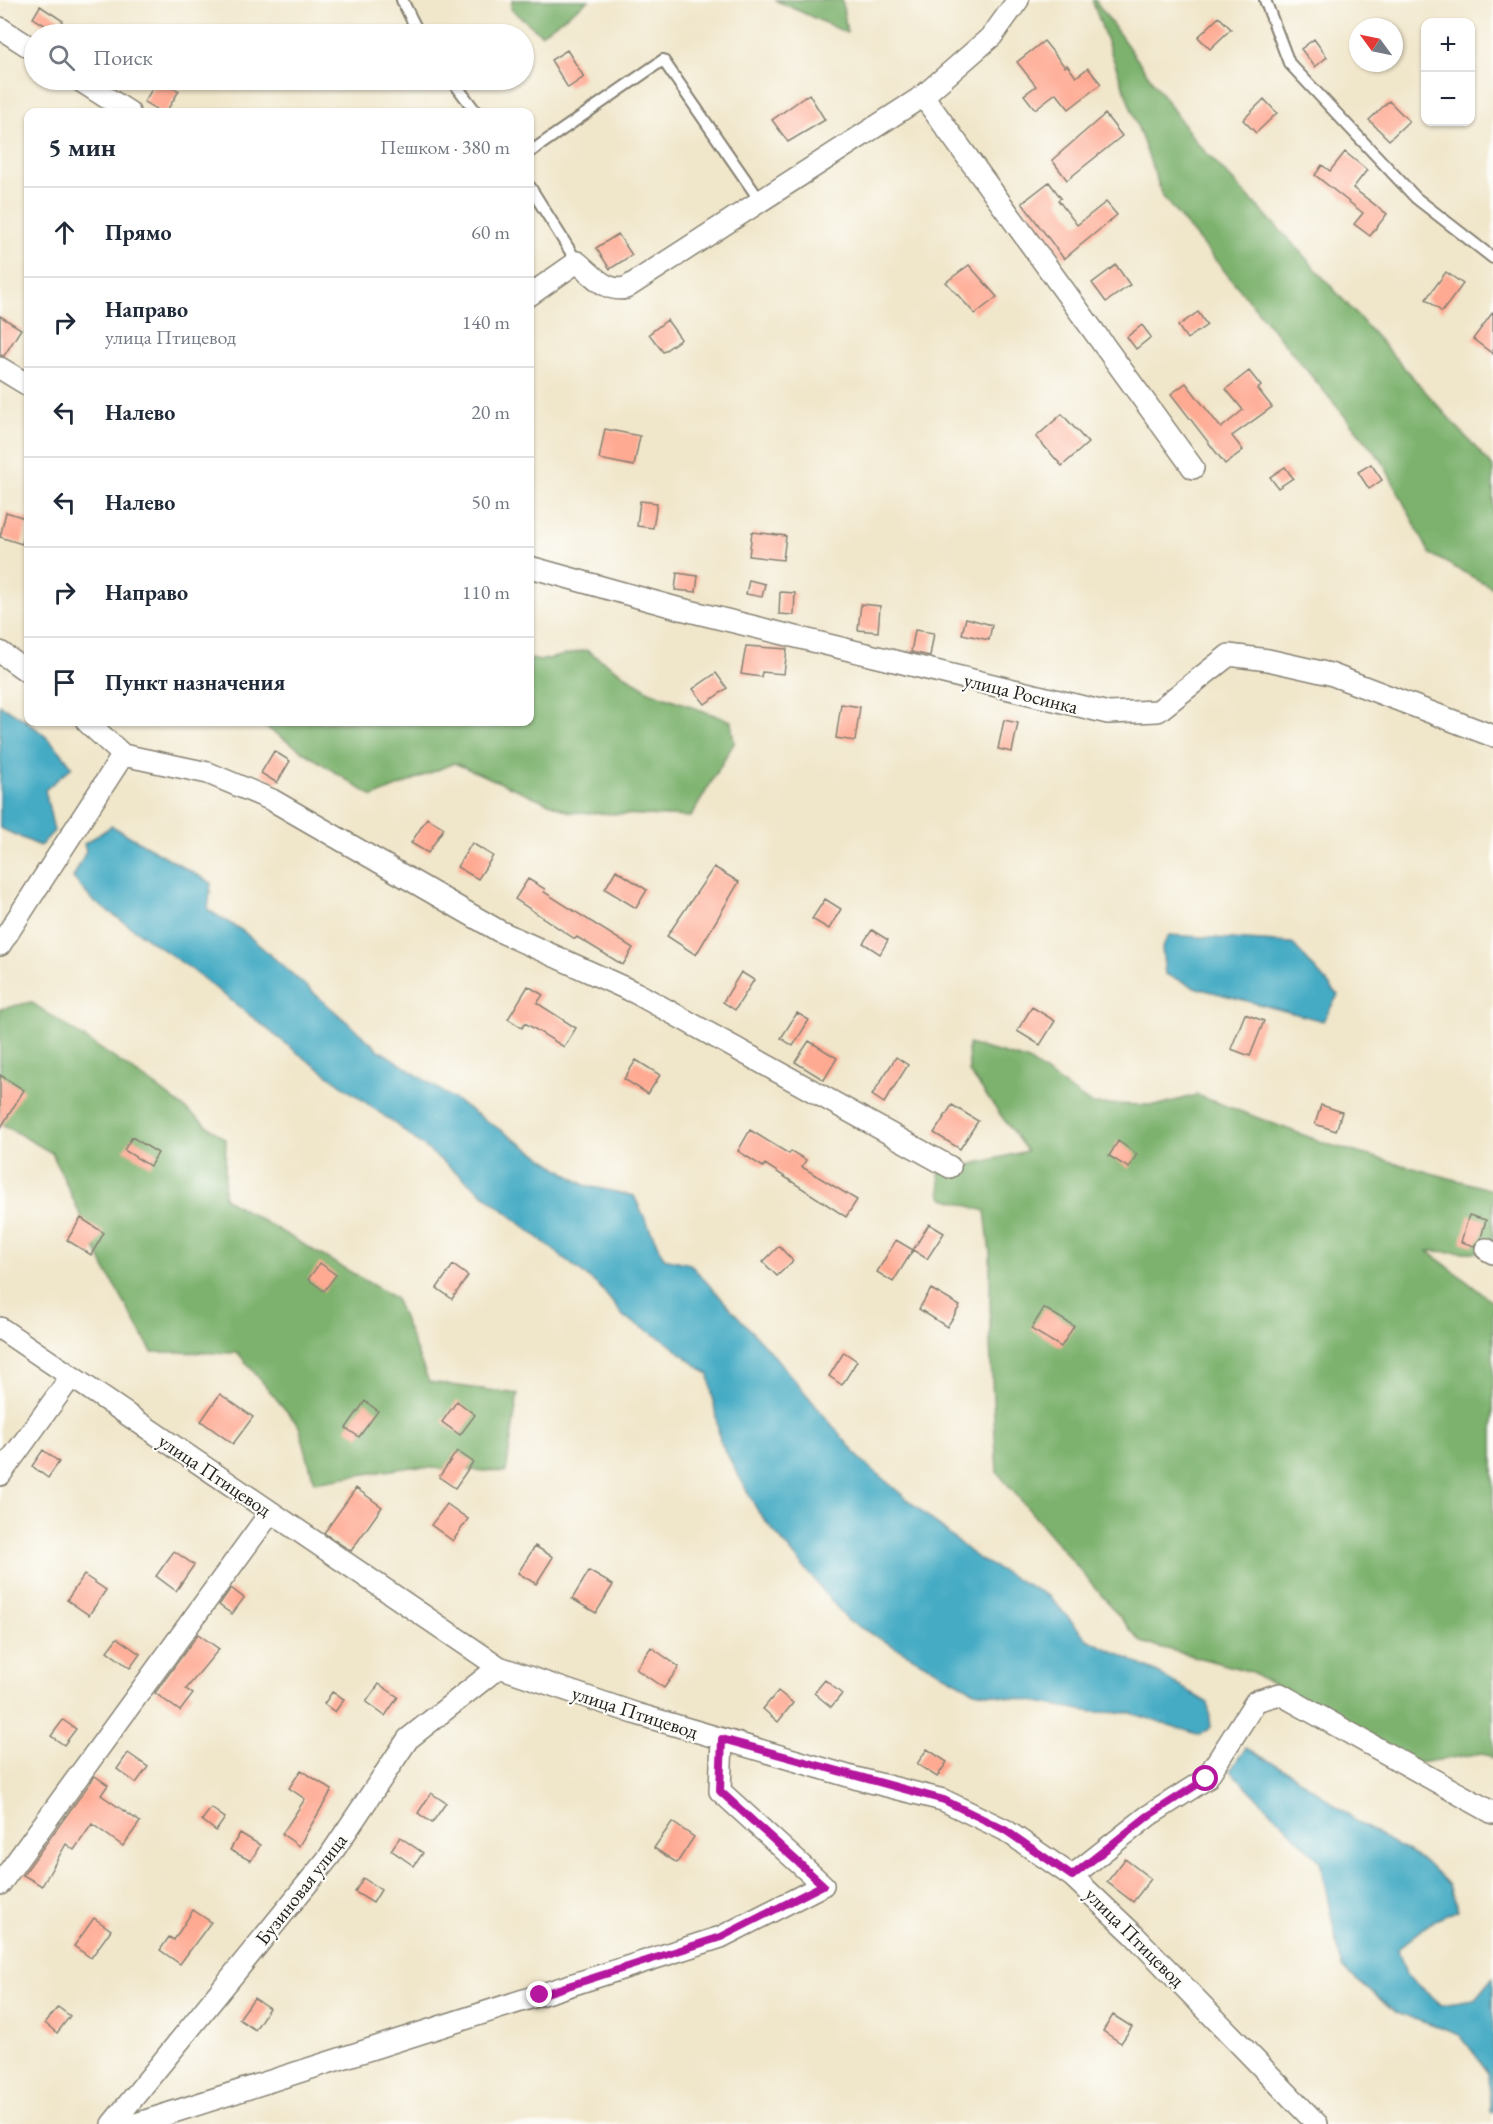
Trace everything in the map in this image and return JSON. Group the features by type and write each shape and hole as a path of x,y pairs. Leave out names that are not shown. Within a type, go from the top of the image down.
{"street":[{"path":"534,292 577,262 604,285 617,291 626,288 923,96 992,36 1018,0"},
{"path":"0,28 24,44"},
{"path":"95,90 123,108"},
{"path":"923,96 1193,468"},
{"path":"0,368 24,383"},
{"name":"улица Росинка","path":"534,568 677,608 1108,713 1158,711 1229,655 1268,660 1330,674 1493,736"},
{"path":"0,652 24,669"},
{"path":"91,726 123,755 208,773 272,800 499,931 636,993 950,1167"},
{"path":"0,945 123,755"},
{"name":"улица Птицевод","path":"0,1328 499,1667 637,1714 944,1800 1005,1830 1072,1876 1133,1934 1317,2124"},
{"path":"0,1475 71,1377"},
{"path":"0,1884 270,1513"},
{"name":"Бузиновая улица","path":"111,2124 329,1857 408,1738 499,1667"},
{"path":"1072,1876 1148,1816 1206,1779 1256,1701 1280,1694 1493,1813"},
{"path":"136,2124 721,1937 823,1885 720,1791 722,1739"}],"lane":[{"path":"402,0 413,24"},
{"path":"1265,0 1289,63 1416,198 1493,258"},
{"path":"534,149 663,60 761,202"},
{"path":"460,90 473,108"},
{"path":"534,194 577,262"}],"green space":[{"path":"512,0 589,0 541,34 534,28 534,24 529,24 511,9"},
{"path":"775,0 842,0 847,33"},
{"path":"1092,0 1095,0 1196,142 1295,246 1493,467 1493,588 1430,554 1382,461 1163,197"},
{"path":"586,650 649,691 731,721 734,743 691,817 570,812 454,763 373,797 264,726 534,726 534,659 539,661"},
{"path":"31,1002 157,1087 226,1140 224,1198 395,1298 429,1382 518,1394 506,1472 411,1467 314,1482 299,1426 238,1353 152,1352 104,1267 52,1153 0,1123 0,1009"},
{"path":"968,1044 1027,1060 1091,1104 1159,1105 1197,1095 1330,1145 1493,1190 1493,1253 1428,1251 1493,1302 1493,1758 1483,1753 1407,1765 1252,1672 1141,1642 997,1472 990,1345 990,1253 985,1211 941,1197 939,1172 1027,1151 969,1072"}],"water":[{"path":"0,705 24,719 24,726 32,726 40,732 72,767 45,790 54,831 40,846 0,828"},
{"path":"112,826 211,883 208,910 243,931 379,1050 584,1185 634,1196 664,1258 690,1264 776,1358 862,1461 977,1558 1050,1597 1087,1639 1156,1672 1208,1703 1211,1727 1200,1735 1131,1713 1093,1712 974,1691 848,1621 759,1513 720,1441 709,1375 664,1340 624,1317 600,1287 398,1126 299,1054 191,969 92,900 73,878 86,851 84,844"},
{"path":"1169,935 1292,943 1338,995 1323,1021 1197,988 1165,974 1162,948"},
{"path":"1246,1748 1292,1774 1364,1826 1427,1863 1449,1885 1458,1910 1433,1921 1398,1949 1406,1975 1441,2005 1474,2000 1493,1977 1493,2113 1490,2112 1489,2073 1460,2035 1397,2013 1342,1968 1320,1861 1230,1770"}],"building":[{"path":"40,6 63,21 61,24 43,24 33,18"},
{"path":"1219,17 1231,29 1210,49 1198,37"},
{"path":"1314,39 1327,57 1315,67 1301,49"},
{"path":"1044,41 1076,77 1088,68 1101,84 1069,109 1056,93 1035,109 1024,95 1036,86 1017,62"},
{"path":"567,50 584,77 568,88 551,60"},
{"path":"152,90 179,91 168,108 154,108 144,102"},
{"path":"809,94 825,120 788,142 772,120"},
{"path":"1264,99 1277,113 1256,133 1243,120"},
{"path":"1389,101 1409,121 1389,140 1369,120"},
{"path":"1105,114 1122,136 1067,180 1052,160"},
{"path":"1345,152 1367,170 1353,188 1387,214 1370,236 1354,224 1363,213 1315,175 1322,165 1330,171"},
{"path":"1049,182 1061,198 1058,200 1077,225 1106,202 1117,215 1064,259 1022,203"},
{"path":"618,234 632,255 610,269 596,248"},
{"path":"969,265 997,297 975,314 946,282"},
{"path":"1116,265 1130,285 1106,302 1092,283"},
{"path":"1446,272 1463,284 1442,312 1426,299"},
{"path":"1198,312 1207,325 1187,339 1178,326"},
{"path":"1493,312 1493,354 1473,339"},
{"path":"0,316 21,329 4,356 0,355"},
{"path":"667,320 681,339 663,352 649,334"},
{"path":"1142,325 1151,337 1136,349 1127,337"},
{"path":"1249,371 1261,386 1258,389 1272,407 1232,436 1243,450 1225,464 1171,394 1186,383 1221,428 1243,410 1226,389"},
{"path":"1062,414 1088,443 1062,466 1036,437"},
{"path":"605,429 640,436 634,466 599,459"},
{"path":"1371,464 1382,480 1369,489 1358,472"},
{"path":"1285,467 1293,478 1278,488 1270,477"},
{"path":"640,501 657,503 653,528 637,526"},
{"path":"6,512 24,518 22,544 0,537"},
{"path":"752,532 786,536 783,560 749,556"},
{"path":"677,573 698,576 696,592 675,590"},
{"path":"749,580 765,584 762,597 746,594"},
{"path":"780,592 795,593 794,615 779,614"},
{"path":"861,604 880,606 878,632 858,630"},
{"path":"966,618 992,625 989,640 962,634"},
{"path":"915,630 934,633 930,656 911,652"},
{"path":"746,646 787,649 784,674 762,672 761,677 741,674"},
{"path":"716,673 727,688 705,704 693,689"},
{"path":"841,704 860,707 855,741 836,738"},
{"path":"1004,720 1018,723 1012,752 998,749"},
{"path":"274,751 290,761 277,783 261,773"},
{"path":"427,818 444,828 428,853 411,843"},
{"path":"472,843 493,856 478,879 457,867"},
{"path":"714,867 739,882 696,955 667,936"},
{"path":"616,870 647,890 636,908 605,889"},
{"path":"528,879 545,889 544,892 633,948 623,965 577,937 575,939 515,899"},
{"path":"825,899 841,909 829,929 812,919"},
{"path":"872,930 888,940 880,954 863,943"},
{"path":"741,972 754,980 735,1010 723,1002"},
{"path":"528,986 543,995 537,1003 576,1028 564,1047 525,1023 522,1028 508,1019"},
{"path":"1032,1007 1055,1021 1040,1045 1017,1031"},
{"path":"797,1013 809,1020 793,1046 781,1038"},
{"path":"1245,1014 1264,1021 1250,1056 1231,1049"},
{"path":"809,1041 837,1058 824,1080 795,1062"},
{"path":"896,1057 908,1065 884,1103 872,1095"},
{"path":"636,1060 660,1075 648,1094 624,1079"},
{"path":"0,1075 24,1090 0,1129"},
{"path":"952,1105 978,1121 960,1149 934,1133"},
{"path":"1321,1105 1342,1112 1336,1131 1315,1124"},
{"path":"750,1130 789,1154 791,1151 806,1160 802,1167 857,1200 846,1217 765,1164 763,1167 738,1151"},
{"path":"132,1137 158,1153 150,1166 124,1150"},
{"path":"1118,1141 1137,1154 1129,1168 1109,1156"},
{"path":"1469,1215 1486,1220 1481,1238 1474,1246 1461,1242"},
{"path":"81,1218 104,1233 91,1255 67,1240"},
{"path":"929,1224 944,1233 927,1259 913,1250"},
{"path":"896,1240 913,1250 893,1282 877,1272"},
{"path":"779,1246 793,1261 777,1276 763,1262"},
{"path":"320,1263 336,1275 324,1291 308,1279"},
{"path":"453,1265 468,1276 452,1299 437,1288"},
{"path":"931,1289 960,1306 947,1327 919,1309"},
{"path":"1044,1308 1074,1326 1061,1347 1031,1329"},
{"path":"844,1352 857,1361 842,1385 829,1376"},
{"path":"220,1394 253,1417 233,1444 201,1421"},
{"path":"365,1401 378,1411 359,1437 346,1428"},
{"path":"457,1401 475,1415 460,1435 442,1422"},
{"path":"43,1450 59,1462 48,1478 32,1466"},
{"path":"457,1451 473,1462 455,1488 439,1477"},
{"path":"356,1488 382,1507 351,1551 324,1533"},
{"path":"447,1504 468,1519 453,1541 431,1525"},
{"path":"535,1546 553,1557 536,1584 518,1573"},
{"path":"174,1551 194,1565 176,1591 156,1576"},
{"path":"589,1571 613,1585 596,1613 572,1599"},
{"path":"84,1575 106,1590 89,1615 67,1600"},
{"path":"231,1588 244,1598 232,1614 219,1605"},
{"path":"198,1634 219,1649 186,1689 193,1694 180,1711 155,1693"},
{"path":"117,1638 140,1654 130,1668 107,1651"},
{"path":"651,1647 679,1667 664,1688 636,1669"},
{"path":"825,1680 842,1694 831,1707 814,1693"},
{"path":"379,1684 398,1697 385,1716 366,1702"},
{"path":"778,1691 793,1703 778,1722 763,1709"},
{"path":"332,1692 344,1699 335,1712 324,1704"},
{"path":"63,1720 76,1729 64,1745 51,1736"},
{"path":"927,1749 947,1762 937,1777 917,1764"},
{"path":"128,1753 148,1767 136,1783 117,1769"},
{"path":"301,1770 332,1790 299,1846 282,1834 305,1799 289,1788"},
{"path":"95,1776 108,1785 101,1795 140,1822 123,1846 92,1824 74,1850 66,1844 42,1886 23,1875"},
{"path":"431,1793 446,1803 432,1823 418,1813"},
{"path":"211,1808 225,1818 216,1831 202,1820"},
{"path":"672,1822 694,1837 677,1863 654,1848"},
{"path":"240,1833 260,1845 251,1861 230,1850"},
{"path":"400,1837 423,1853 414,1866 391,1850"},
{"path":"1125,1859 1151,1879 1133,1902 1107,1882"},
{"path":"363,1878 381,1890 373,1903 355,1892"},
{"path":"193,1910 211,1922 180,1964 160,1950 169,1937 174,1940"},
{"path":"94,1918 111,1930 91,1958 74,1946"},
{"path":"254,1998 269,2008 255,2030 239,2019"},
{"path":"58,2007 70,2016 57,2033 45,2023"},
{"path":"1113,2015 1132,2027 1121,2043 1103,2031"}],"route":[{"path":"540,1995 721,1937 823,1885 720,1791 722,1739 855,1778 944,1800 1005,1830 1072,1876 1148,1816 1206,1779"}]}
